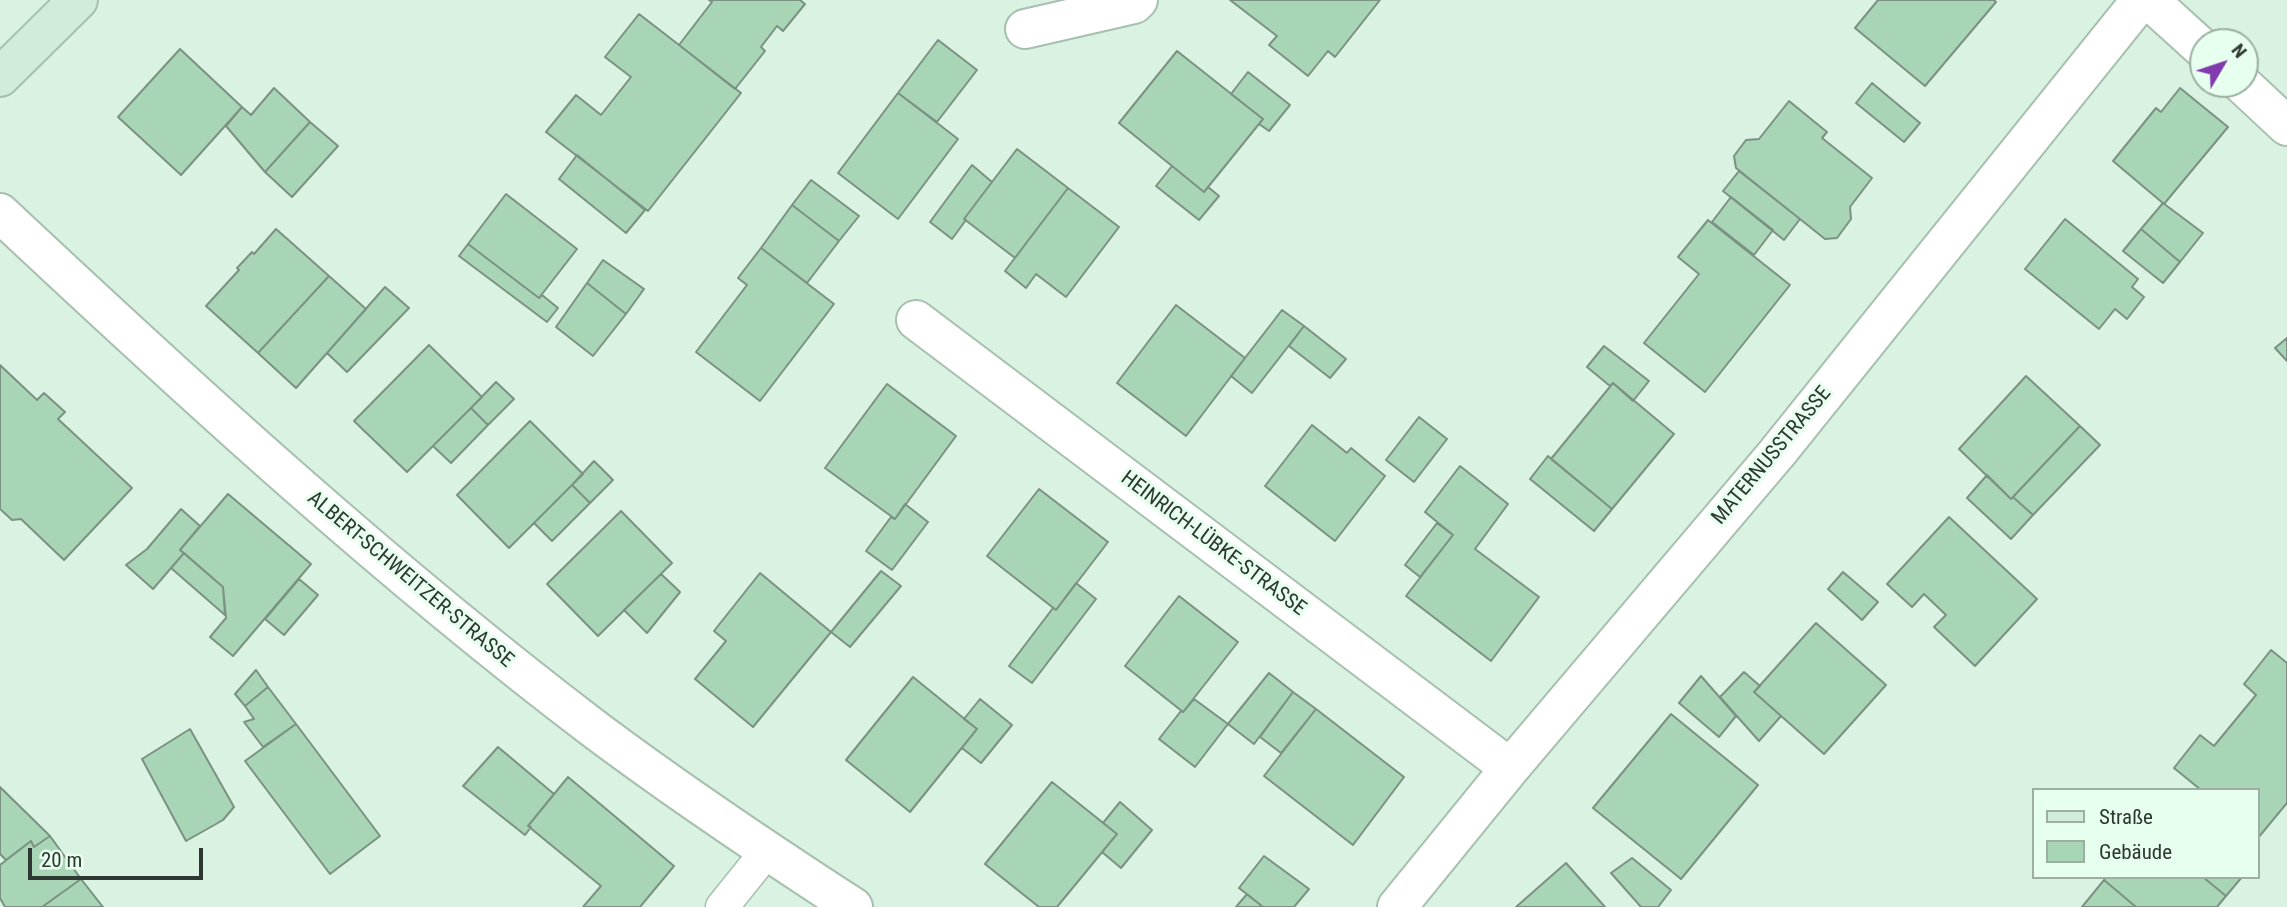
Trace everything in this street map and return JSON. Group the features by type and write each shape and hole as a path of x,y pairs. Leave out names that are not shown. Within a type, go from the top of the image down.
{"street":[{"path":"0,77 78,0"},
{"path":"1025,29 1134,4 1138,0"},
{"name":"MATERNUSSTRASSE","path":"1396,907 1777,453 2141,0"},
{"path":"2148,0 2189,37"},
{"path":"2257,98 2287,126"},
{"name":"ALBERT-SCHWEITZER-STRASSE","path":"0,213 296,484 407,579 594,728 683,794 853,907"},
{"name":"HEINRICH-LÜBKE-STRASSE","path":"916,320 1510,768"}],"lane":[{"path":"722,907 767,851"}],"building":[{"path":"709,0 800,0 805,4 783,31 777,26 761,47 765,51 735,89 679,45 712,2"},
{"path":"1230,0 1380,0 1335,57 1328,51 1308,76 1269,45 1277,36"},
{"path":"1878,0 1996,2 1925,86 1855,28"},
{"path":"639,14 741,93 648,211 546,132 576,95 601,115 631,77 605,57"},
{"path":"938,40 977,70 937,122 898,93"},
{"path":"180,49 242,107 181,175 118,117"},
{"path":"1177,51 1263,119 1204,192 1119,123"},
{"path":"1248,72 1290,105 1269,131 1259,124 1263,119 1231,94"},
{"path":"1872,83 1920,123 1904,142 1856,103"},
{"path":"274,88 310,122 265,172 226,126 242,107 251,115"},
{"path":"2180,88 2228,127 2164,204 2113,161 2156,108 2161,112"},
{"path":"898,93 958,139 898,219 838,173"},
{"path":"1789,101 1827,132 1822,138 1872,178 1850,207 1851,219 1837,238 1825,239 1736,168 1734,156 1746,140 1759,139"},
{"path":"310,122 338,146 292,197 265,172"},
{"path":"1017,149 1068,188 1015,258 964,219"},
{"path":"577,155 645,210 626,233 559,179"},
{"path":"972,165 992,182 952,239 930,222"},
{"path":"1172,166 1204,192 1208,187 1219,196 1199,220 1156,186"},
{"path":"1739,171 1800,219 1784,240 1723,191"},
{"path":"811,180 859,216 839,241 792,205"},
{"path":"1068,188 1119,227 1066,297 1036,274 1026,288 1005,271"},
{"path":"506,194 577,249 539,298 468,244"},
{"path":"1731,197 1773,230 1754,255 1712,222"},
{"path":"2163,203 2203,233 2180,262 2141,229"},
{"path":"792,205 839,241 807,283 761,248"},
{"path":"2065,219 2138,279 2132,287 2144,297 2127,319 2115,309 2099,329 2025,269"},
{"path":"1708,220 1790,285 1705,392 1644,343 1699,274 1678,257"},
{"path":"276,229 329,276 258,353 206,306 239,270 237,268 252,252 254,254"},
{"path":"2141,229 2180,262 2163,283 2123,251"},
{"path":"468,244 539,298 542,295 558,308 547,322 459,256"},
{"path":"761,248 834,304 760,401 696,352 747,285 738,278"},
{"path":"603,260 644,289 626,314 587,283"},
{"path":"329,276 366,309 296,388 258,353"},
{"path":"587,283 626,314 593,356 556,327"},
{"path":"385,287 409,308 347,372 327,353"},
{"path":"1176,305 1245,358 1186,436 1117,383"},
{"path":"1282,310 1304,326 1252,393 1231,376"},
{"path":"1304,326 1346,359 1330,378 1289,346"},
{"path":"2287,338 2287,361 2275,348"},
{"path":"429,345 482,397 407,472 354,421"},
{"path":"1604,346 1649,381 1633,401 1613,383 1610,386 1587,367"},
{"path":"0,365 37,400 44,393 65,412 58,419 132,488 64,560 21,519 12,520 0,509"},
{"path":"2026,376 2080,426 2011,499 1959,449"},
{"path":"496,382 514,399 488,425 471,408"},
{"path":"1613,383 1674,434 1612,509 1551,459"},
{"path":"887,384 956,436 895,519 825,468"},
{"path":"471,408 488,425 451,463 433,446"},
{"path":"1419,417 1447,439 1414,482 1386,460"},
{"path":"530,421 583,474 509,548 457,495"},
{"path":"1312,425 1347,453 1351,448 1385,476 1335,541 1265,486"},
{"path":"2080,426 2100,445 2033,515 2013,497"},
{"path":"1548,456 1612,509 1594,531 1530,479"},
{"path":"594,461 613,480 590,503 572,485"},
{"path":"1460,466 1508,504 1475,549 1539,597 1491,661 1406,596 1453,535 1425,512"},
{"path":"1987,475 2011,499 2013,497 2033,515 2011,539 1967,498"},
{"path":"572,485 590,503 552,541 534,523"},
{"path":"1039,489 1108,542 1056,610 987,556"},
{"path":"228,494 311,564 233,656 210,637 226,618 223,587 180,550"},
{"path":"905,504 928,522 892,570 866,551 891,517 895,519"},
{"path":"181,509 200,526 180,550 184,553 153,589 126,565 147,549"},
{"path":"621,511 672,563 598,636 547,584"},
{"path":"1949,517 2037,599 1975,666 1934,627 1946,615 1924,594 1912,607 1887,584"},
{"path":"1437,523 1453,535 1420,577 1405,565"},
{"path":"184,553 223,587 225,615 171,568"},
{"path":"881,571 901,586 850,647 831,632"},
{"path":"1843,572 1878,602 1862,620 1828,589"},
{"path":"760,573 831,632 753,727 695,679 726,641 714,631"},
{"path":"661,574 680,592 647,633 624,610"},
{"path":"299,579 318,595 284,635 265,619"},
{"path":"1076,583 1096,599 1032,683 1009,666 1053,608 1056,610"},
{"path":"1179,596 1238,642 1183,712 1125,666"},
{"path":"1816,623 1886,685 1824,754 1754,692"},
{"path":"2271,650 2287,663 2287,803 2259,837 2259,788 2199,788 2174,768 2200,735 2214,746 2256,695 2244,684"},
{"path":"256,670 268,687 245,706 235,694"},
{"path":"1744,672 1760,686 1754,692 1781,716 1759,741 1720,697"},
{"path":"1269,673 1293,692 1254,744 1228,724"},
{"path":"1701,676 1736,716 1719,737 1679,703"},
{"path":"913,677 977,729 910,812 846,760"},
{"path":"268,687 296,724 263,747 244,722 254,719 245,706"},
{"path":"1293,692 1316,709 1281,753 1260,737"},
{"path":"980,699 1012,725 981,763 962,748 977,729 964,719"},
{"path":"1194,699 1228,724 1195,767 1159,739"},
{"path":"1316,709 1404,777 1353,845 1264,776"},
{"path":"1671,714 1758,785 1681,879 1593,808"},
{"path":"296,724 380,836 330,874 245,761"},
{"path":"190,729 234,807 223,820 186,841 142,759"},
{"path":"498,747 554,794 528,826 531,827 525,835 463,786"},
{"path":"568,777 674,866 640,907 583,907 601,886 528,826"},
{"path":"1052,782 1117,834 1057,907 1039,907 985,864"},
{"path":"0,787 50,836 34,847 31,841 6,860 0,854"},
{"path":"1120,802 1152,830 1121,868 1102,852 1117,834 1103,823"},
{"path":"50,836 81,879 42,907 5,907 0,898 0,865 31,841 34,847"},
{"path":"1264,856 1309,889 1294,907 1263,907 1239,888"},
{"path":"1632,858 1671,890 1658,907 1641,907 1611,873"},
{"path":"1566,863 1605,907 1516,907"},
{"path":"81,879 103,907 42,907"},
{"path":"2205,879 2226,896 2217,907 2136,907 2104,880"},
{"path":"2205,879 2240,879 2226,896"},
{"path":"2104,880 2136,907 2082,907"},
{"path":"1247,894 1263,907 1236,907"}]}
